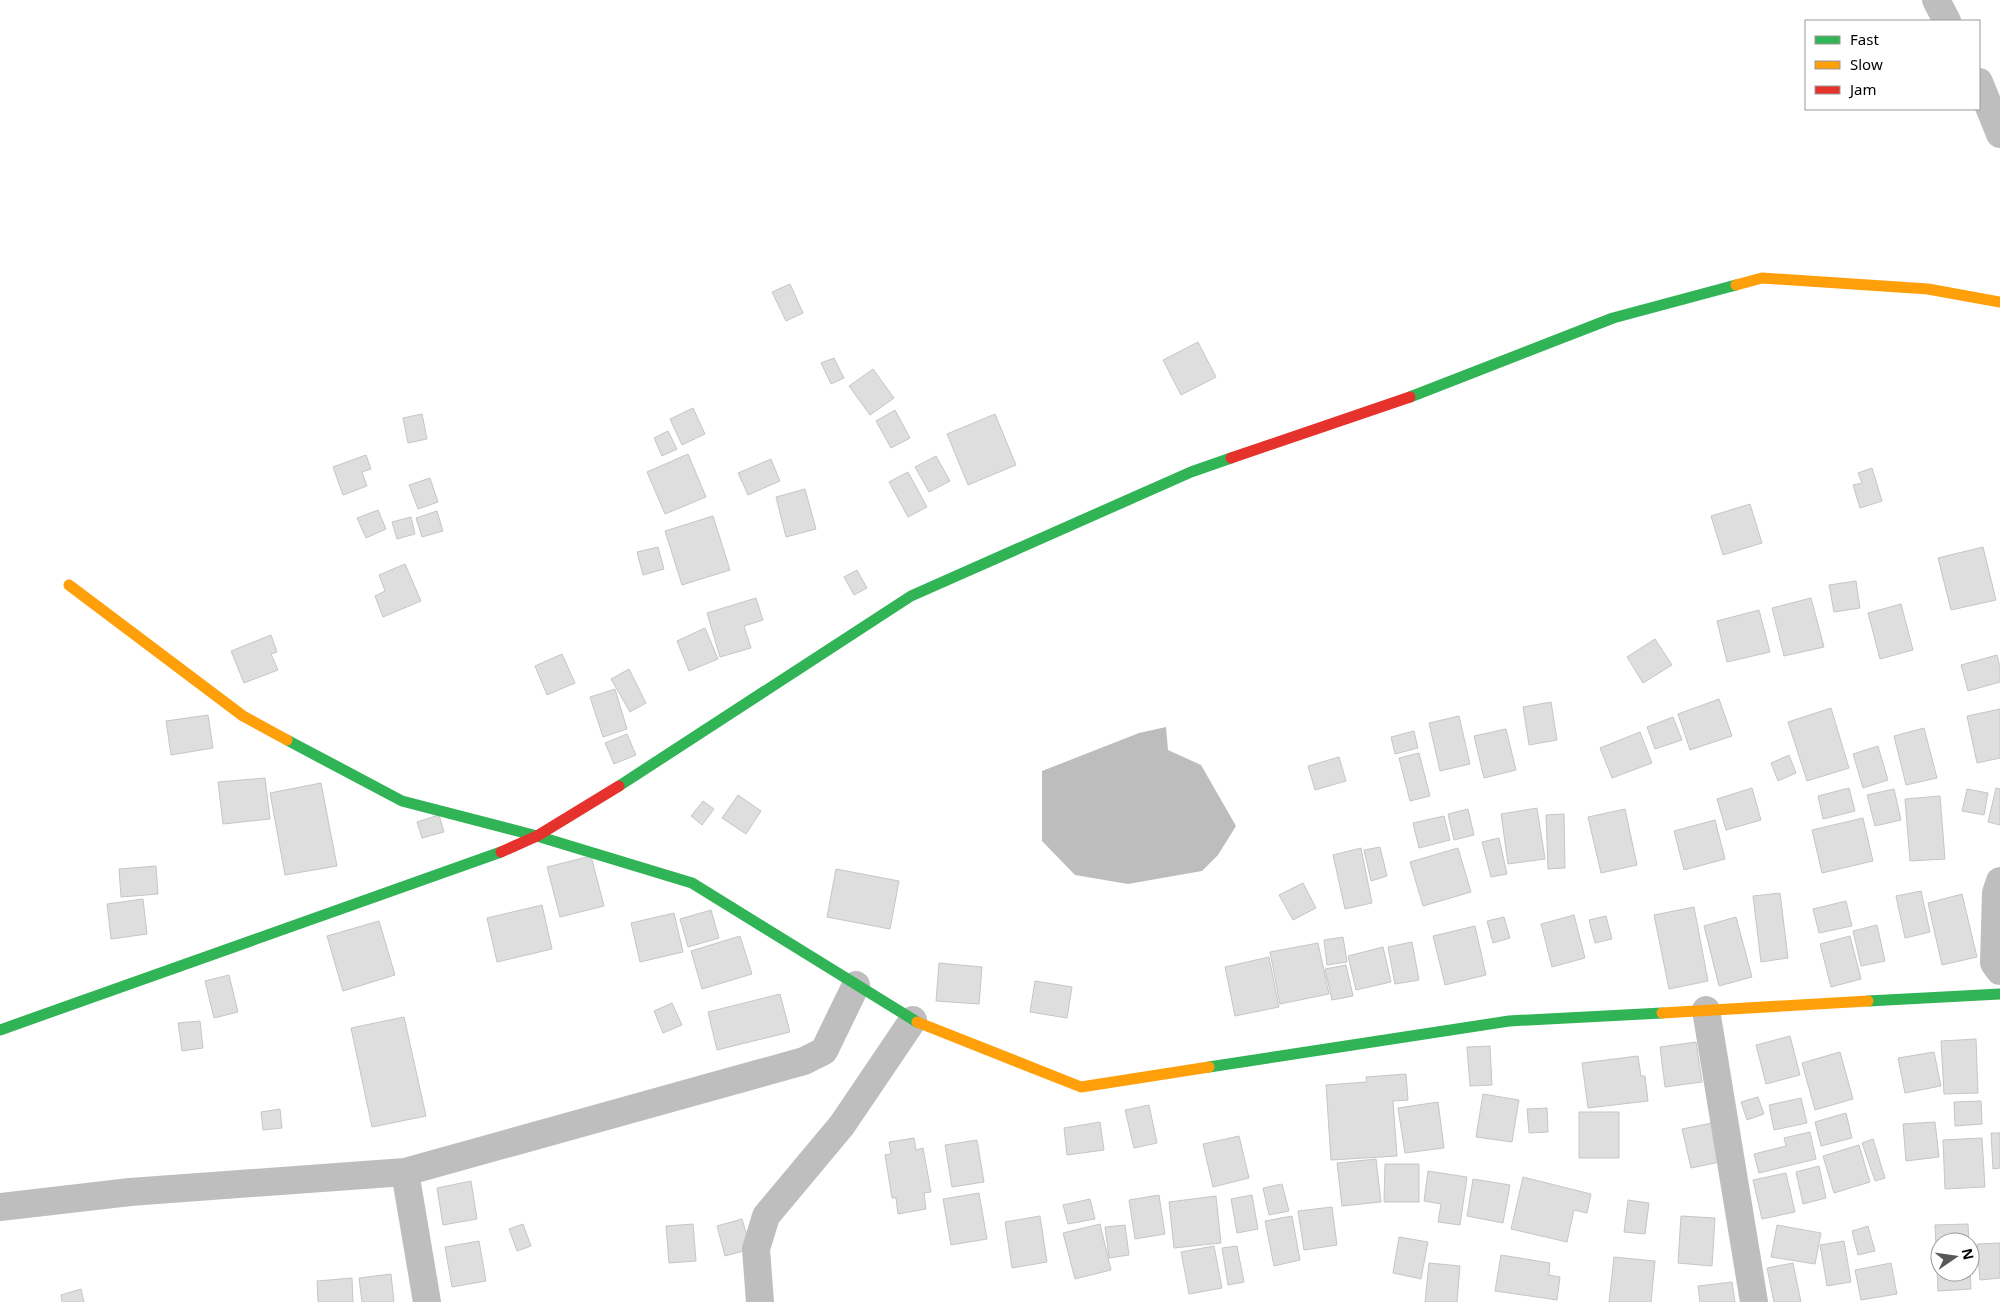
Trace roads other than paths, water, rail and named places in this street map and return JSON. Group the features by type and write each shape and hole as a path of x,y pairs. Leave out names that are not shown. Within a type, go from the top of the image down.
{"street":[{"path":"1936,0 1946,20"},
{"path":"1980,84 2000,134"},
{"path":"0,1030 490,857 537,836 649,768 911,596 1191,472 1434,389 1613,318 1762,278 1928,289 2000,302"},
{"path":"69,585 243,716 393,797 402,801 537,836 692,884 913,1020 1081,1087 1509,1021 2000,994"},
{"path":"2000,881 1996,893 1994,962 2000,971"},
{"path":"0,1207 130,1192 405,1172 804,1061 824,1051 856,985"},
{"path":"1706,1010 1754,1302"},
{"path":"760,1302 756,1249 766,1216 842,1125 913,1020"},
{"path":"405,1172 427,1302"}]}
